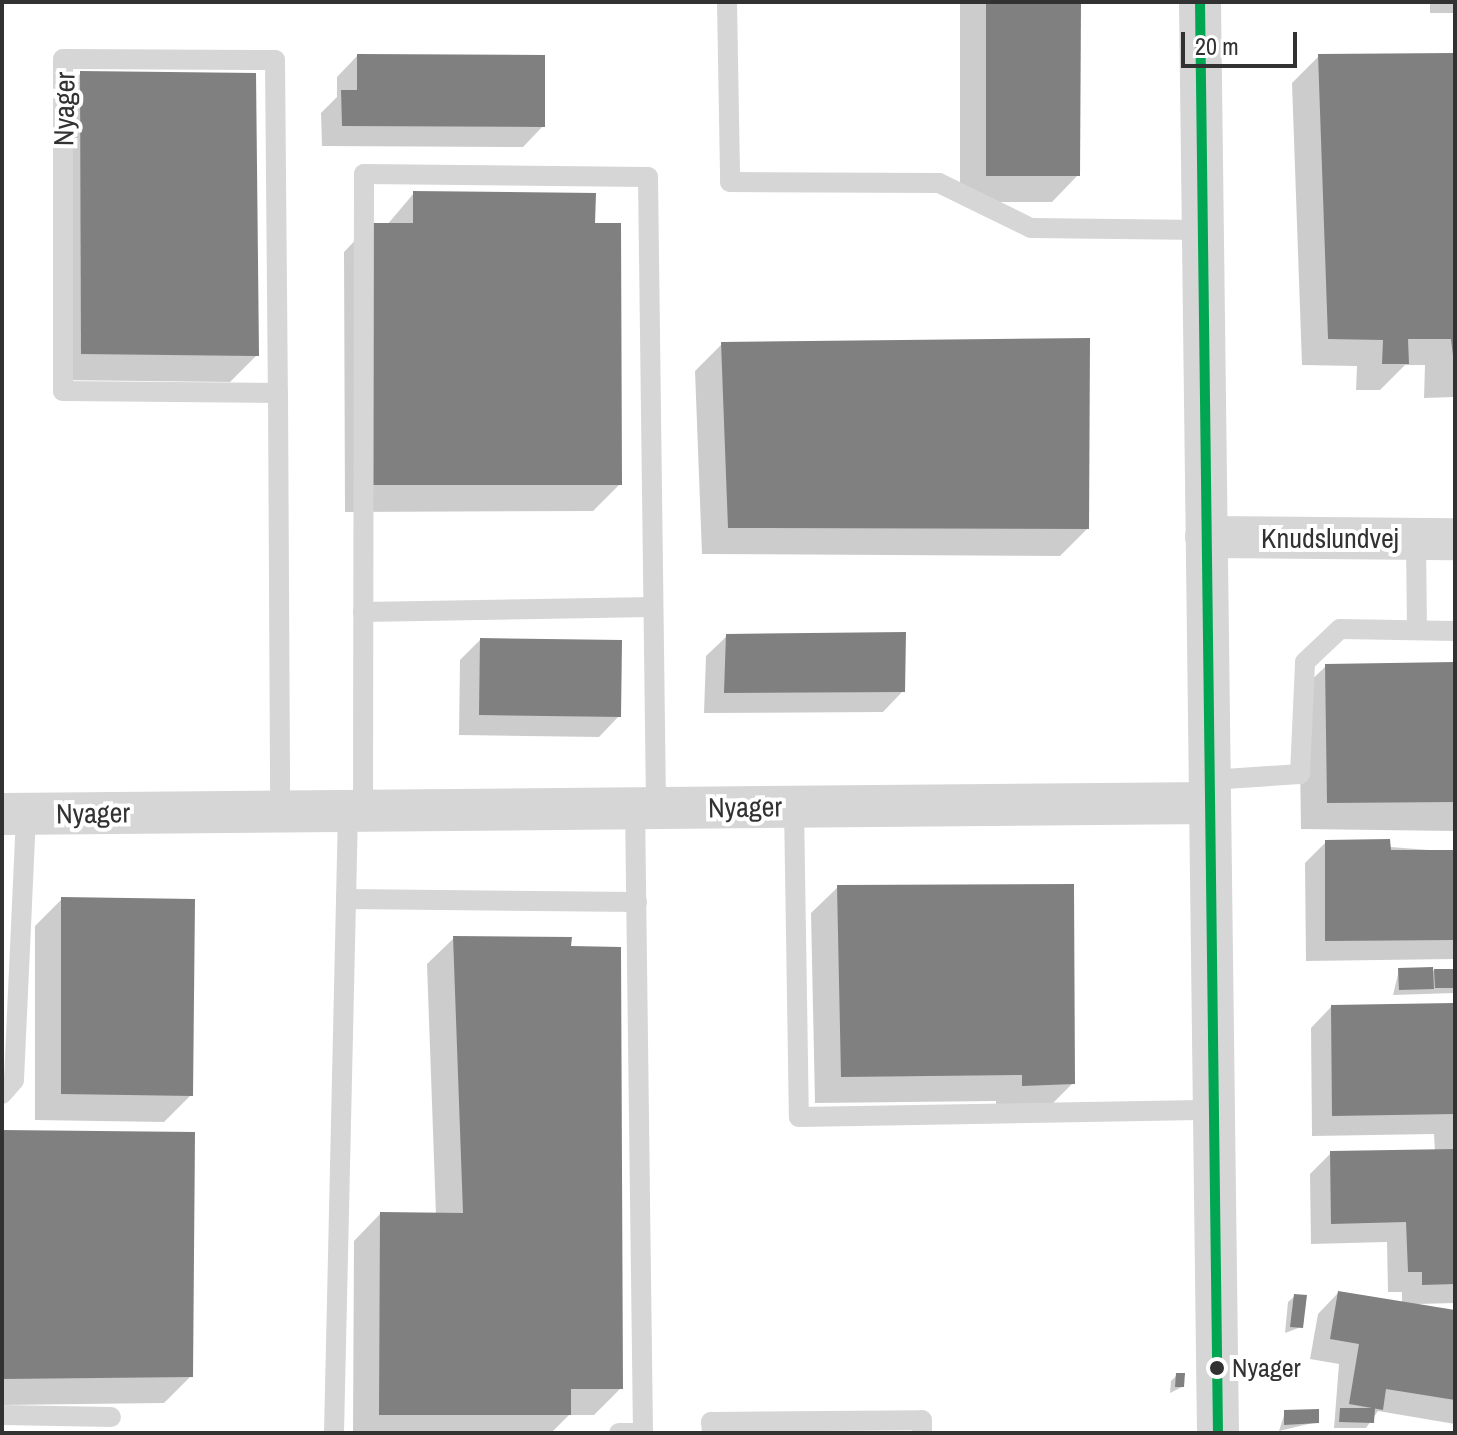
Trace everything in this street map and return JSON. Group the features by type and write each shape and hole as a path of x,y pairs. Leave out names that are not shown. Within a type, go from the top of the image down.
{"street":[{"path":"1200,2 1218,1433"},
{"name":"Knudslundvej","path":"1206,537 1436,539"},
{"name":"Nyager","path":"14,814 794,807 1210,792"}],"lane":[{"path":"727,2 730,182 939,183 1031,228 1203,230"},
{"name":"Nyager","path":"278,393 63,391 63,59 275,60 278,393 280,811"},
{"path":"334,1433 346,899 356,810 363,612 364,174 648,177 653,607 646,808 637,902 643,1433 619,1433"},
{"path":"1417,630 1436,539"},
{"path":"363,612 653,607"},
{"path":"1210,792 1300,774 1305,662 1340,629 1455,631"},
{"path":"794,807 799,1117 1214,1110"},
{"path":"2,1094 14,1080 14,814"},
{"path":"346,899 637,902"},
{"path":"2,1415 111,1417"},
{"path":"712,1433 711,1422 922,1420 922,1433"}],"building":[{"path":"986,2 1081,2 1080,176 986,176"},
{"path":"1455,53 1455,372 1451,339 1408,339 1409,364 1382,364 1383,340 1328,339 1318,54"},
{"path":"357,54 545,55 545,127 342,126 341,90 357,90"},
{"path":"80,71 256,73 259,356 81,354"},
{"path":"413,191 596,193 595,223 621,223 622,485 371,485 370,223 413,223"},
{"path":"1090,338 1089,529 728,528 721,342"},
{"path":"906,632 905,692 724,693 726,634"},
{"path":"480,638 622,640 621,717 479,715"},
{"path":"1455,662 1455,802 1327,803 1325,664"},
{"path":"1390,839 1391,850 1455,850 1455,940 1325,941 1325,840"},
{"path":"1074,884 1075,1084 1022,1086 1022,1075 841,1077 837,885"},
{"path":"61,897 195,899 193,1096 61,1094"},
{"path":"453,936 572,937 571,946 621,947 623,1389 571,1389 571,1415 379,1415 380,1212 463,1213"},
{"path":"1433,967 1434,989 1399,990 1398,968"},
{"path":"1434,969 1455,969 1455,988 1435,988"},
{"path":"1454,1003 1455,1114 1332,1116 1331,1005"},
{"path":"2,1130 195,1132 193,1377 2,1379"},
{"path":"1455,1149 1455,1284 1422,1285 1422,1272 1408,1272 1406,1222 1331,1224 1330,1151"},
{"path":"1338,1291 1455,1310 1455,1400 1386,1389 1383,1410 1349,1404 1359,1344 1330,1339"},
{"path":"1294,1294 1307,1295 1303,1328 1290,1327"},
{"path":"1176,1373 1185,1373 1184,1387 1175,1387"},
{"path":"1340,1408 1375,1408 1374,1423 1339,1422"},
{"path":"1319,1409 1319,1423 1284,1425 1284,1410"}],"transit line":[{"path":"1200,2 1218,1433"}],"place":[{"name":"Nyager","path":"1217,1368"}]}
